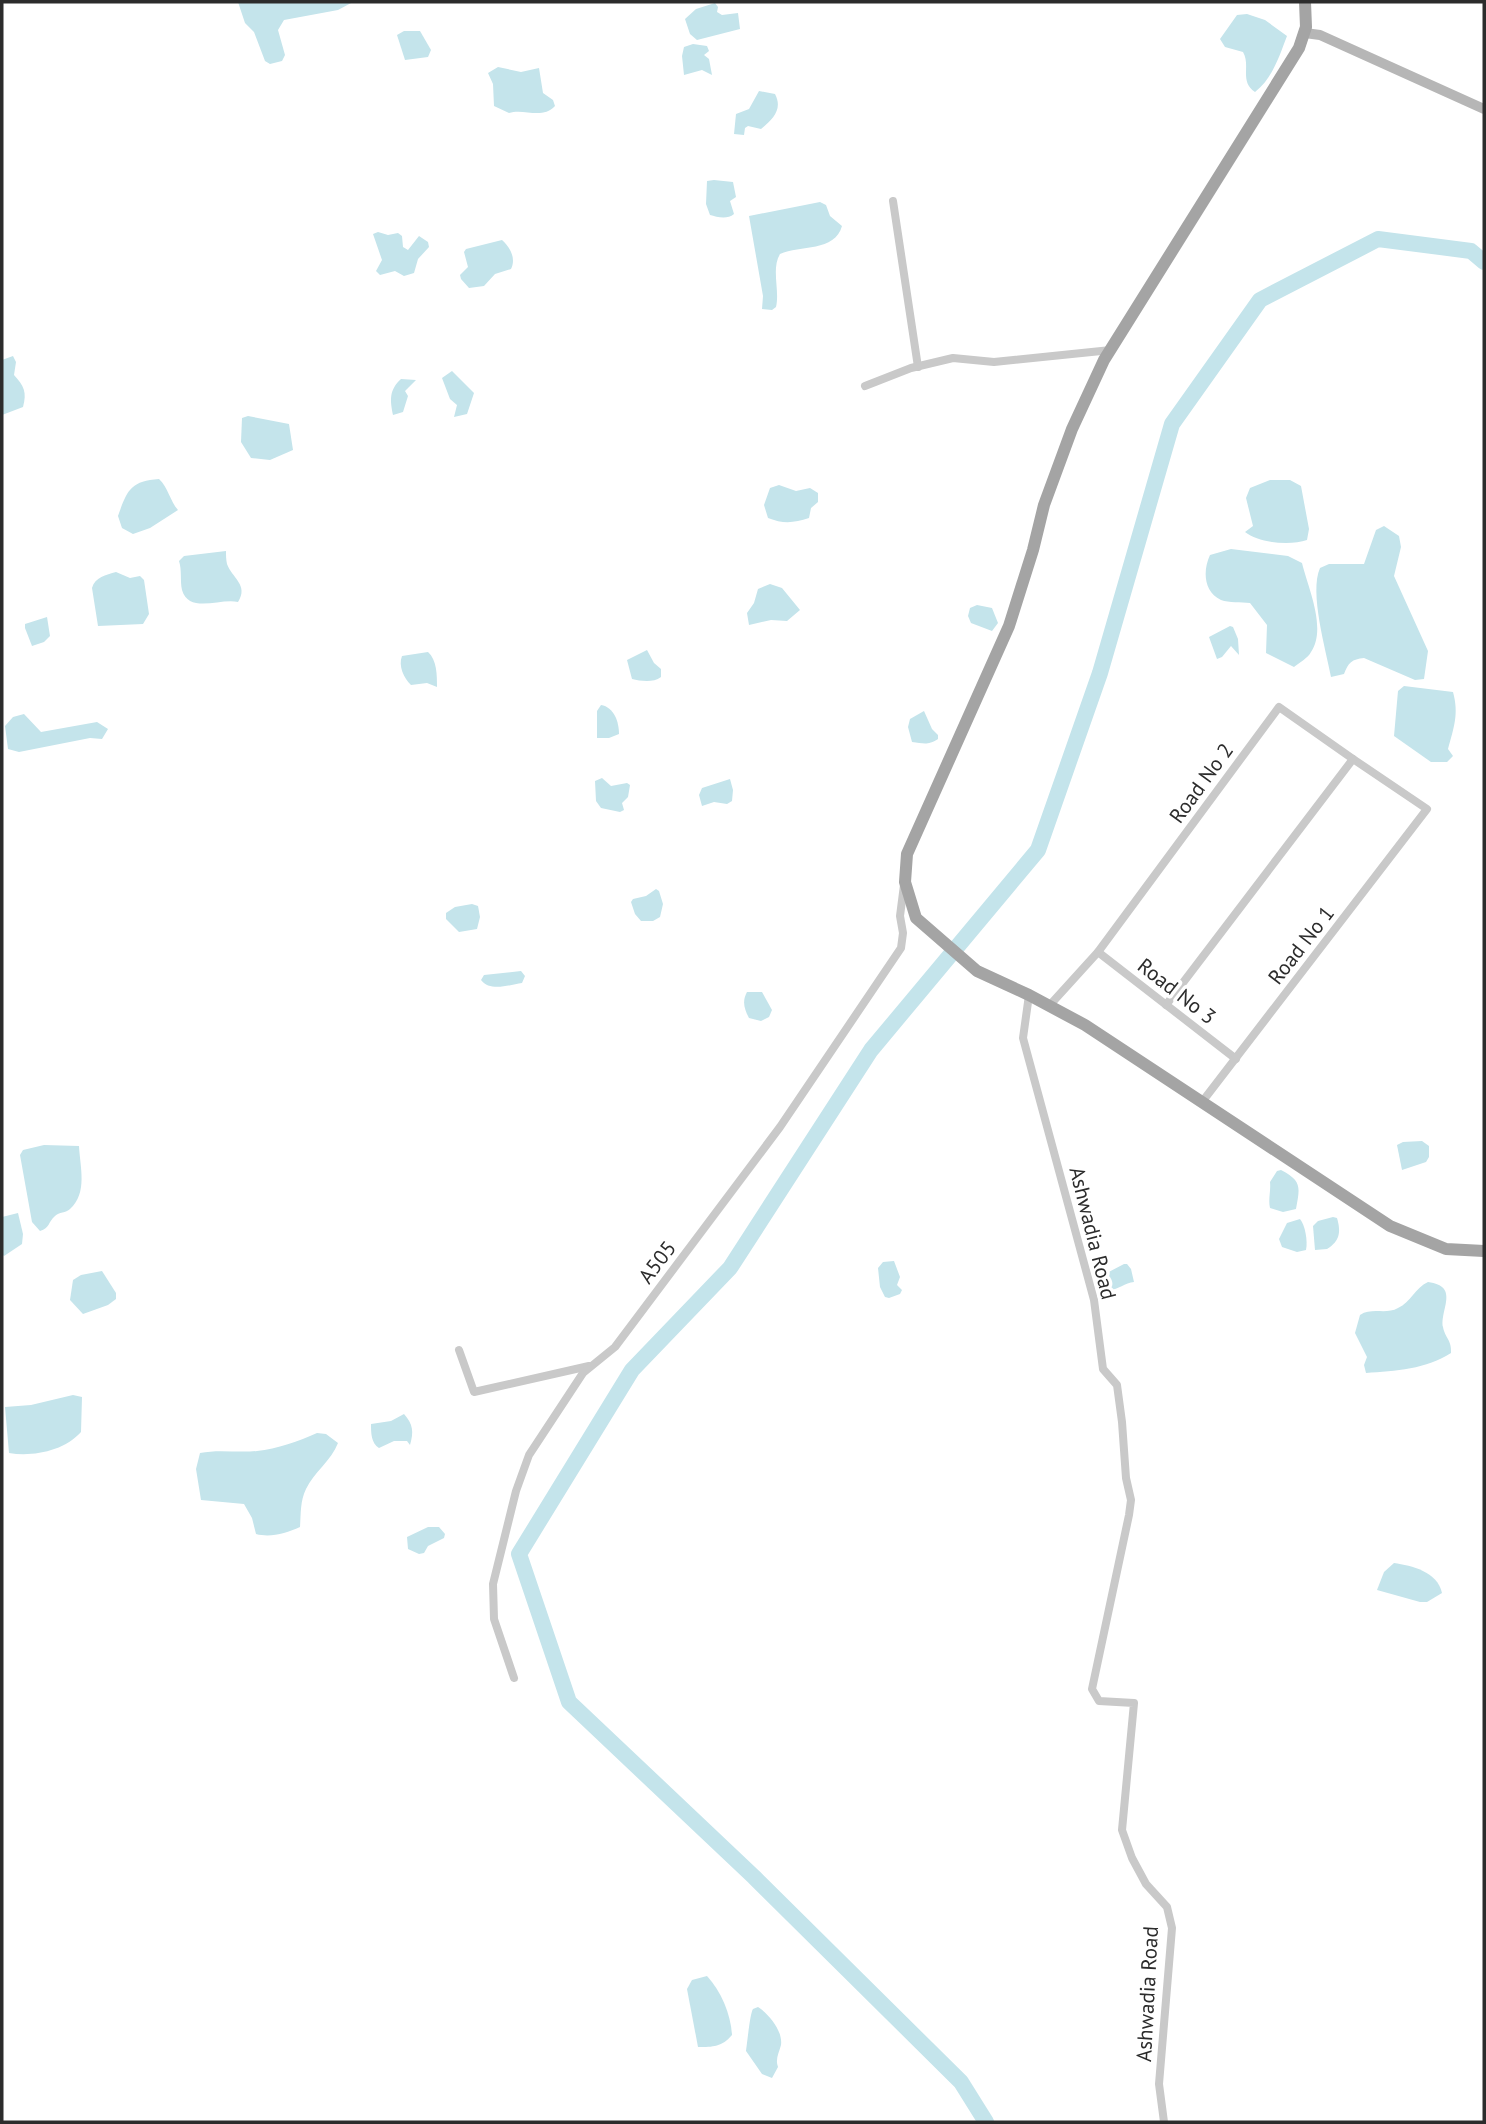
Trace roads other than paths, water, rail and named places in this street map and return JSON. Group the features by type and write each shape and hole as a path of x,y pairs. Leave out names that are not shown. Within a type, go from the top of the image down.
{"main road":[{"path":"1305,2 1305,33 1299,48 1111,350 1072,429 1044,505 1009,626 906,854 905,882 916,918 977,971 1086,1025 1390,1226 1446,1249 1484,1251"},
{"path":"1305,33 1320,36 1484,109"}],"street":[{"path":"893,201 918,367"},
{"path":"865,386 953,358 995,362 1111,350"},
{"name":"Road No 2","path":"1098,952 1279,707 1353,759"},
{"path":"1166,1005 1353,759"},
{"name":"Road No 1","path":"1202,1102 1427,809 1353,759"},
{"name":"A505","path":"514,1678 495,1619 493,1584 516,1491 529,1455 583,1373 615,1347 780,1127 901,948 903,933 900,916 905,882"},
{"path":"1049,1006 1098,952"},
{"name":"Road No 3","path":"1098,952 1236,1059"},
{"name":"Ashwadia Road","path":"1029,995 1023,1038 1094,1300 1103,1369 1116,1385 1122,1422 1126,1478 1131,1500 1092,1689 1100,1701 1134,1703 1122,1830 1132,1858 1146,1884 1167,1907 1172,1928 1159,2084 1164,2122"},
{"path":"459,1350 474,1392 592,1366"}],"water":[{"path":"238,2 353,2 338,10 284,20 278,30 285,55 282,61 270,64 265,61 254,32 245,23"},
{"path":"715,3 717,12 722,15 738,13 740,29 697,40 690,34 685,19 696,9"},
{"path":"1247,14 1265,20 1287,36 1270,74 1255,92 1246,78 1243,52 1225,47 1220,39 1237,15"},
{"path":"404,31 420,31 431,50 428,57 405,60 397,35"},
{"path":"693,44 707,46 709,51 704,55 709,59 712,75 702,70 684,75 684,47"},
{"path":"498,67 521,72 539,68 543,93 553,100 555,106 539,113 509,113 494,106 493,84 488,73"},
{"path":"759,91 775,94 778,104 776,113 761,129 748,126 744,135 734,134 736,114 749,109"},
{"path":"707,181 733,182 736,197 730,201 734,214 731,216 722,218 710,215 706,204"},
{"path":"820,202 826,205 830,216 842,226 838,234 825,244 780,254 776,266 776,307 772,310 762,309 763,296 749,216"},
{"path":"378,232 388,235 398,233 402,236 403,247 408,250 419,236 428,242 429,247 418,259 414,273 404,276 395,271 380,275 376,271 382,260 373,234"},
{"path":"502,240 512,254 511,269 495,274 484,286 469,288 460,275 468,267 464,252 466,249"},
{"path":"13,356 16,362 14,375 24,390 25,397 23,407 2,415 2,360"},
{"path":"452,371 474,393 467,414 454,417 457,405 450,399 442,378"},
{"path":"401,379 416,380 405,391 408,396 403,412 393,415 391,396"},
{"path":"248,416 289,424 293,450 270,460 251,458 241,442 242,418"},
{"path":"159,479 178,510 150,528 133,534 122,528 118,516 127,494 142,482"},
{"path":"1270,480 1290,480 1301,486 1309,529 1307,540 1275,542 1258,539 1245,532 1253,526 1246,498 1250,488"},
{"path":"779,485 796,491 810,488 818,493 818,502 811,508 809,518 788,522 768,518 764,505 770,488"},
{"path":"1384,526 1399,536 1401,547 1394,576 1428,651 1424,679 1415,680 1364,658 1351,662 1344,674 1331,677 1317,606 1317,578 1320,568 1329,564 1364,564 1376,530"},
{"path":"1231,549 1288,556 1302,563 1315,608 1317,631 1310,654 1294,667 1266,653 1267,625 1250,603 1221,600 1208,586 1206,567 1210,555"},
{"path":"226,551 229,569 241,586 238,602 206,604 191,601 182,590 179,561 184,556"},
{"path":"116,572 130,578 140,576 144,580 149,614 143,624 98,626 93,584 105,575"},
{"path":"770,584 782,588 800,610 787,621 771,620 749,625 747,613 754,603 758,589"},
{"path":"977,605 992,608 998,623 992,631 971,623 968,616 970,608"},
{"path":"47,617 50,636 44,642 32,646 25,624"},
{"path":"1230,626 1238,639 1239,655 1231,646 1217,659 1209,637"},
{"path":"647,650 661,669 661,677 651,681 632,679 627,660"},
{"path":"428,652 435,663 437,687 427,683 411,685 402,672 402,656"},
{"path":"1404,686 1453,692 1456,714 1448,749 1453,756 1447,762 1431,762 1394,736 1398,691"},
{"path":"601,705 606,706 615,716 619,734 609,738 597,738 597,711"},
{"path":"924,711 938,739 928,743 912,742 908,727 910,719"},
{"path":"24,714 41,732 97,722 108,729 102,739 90,738 19,752 8,749 5,726 13,717"},
{"path":"602,778 611,786 627,783 630,785 628,797 622,803 624,810 620,812 601,808 596,801 595,781"},
{"path":"730,779 732,801 727,804 714,802 702,806 699,795 702,788"},
{"path":"656,889 663,904 660,917 653,921 641,921 631,902"},
{"path":"472,904 478,906 480,917 477,929 459,932 446,919 446,913 455,907"},
{"path":"521,971 525,976 522,983 494,987 481,980 484,975"},
{"path":"747,992 762,992 772,1010 769,1017 761,1021 749,1018 744,1005"},
{"path":"1422,1141 1429,1146 1426,1162 1402,1170 1397,1145"},
{"path":"44,1145 79,1146 82,1179 76,1203 55,1216 46,1228 40,1231 32,1222 20,1155 23,1150"},
{"path":"1281,1170 1296,1181 1299,1190 1296,1209 1283,1212 1270,1208 1269,1202 1270,1182 1277,1171"},
{"path":"18,1213 23,1234 22,1244 4,1256 2,1217"},
{"path":"1337,1218 1338,1223 1337,1239 1327,1249 1315,1250 1313,1226 1318,1221"},
{"path":"1300,1219 1306,1233 1306,1250 1297,1252 1282,1247 1279,1239 1287,1223"},
{"path":"894,1261 900,1277 897,1285 902,1290 900,1294 889,1298 885,1297 880,1287 878,1268 883,1262"},
{"path":"1124,1264 1131,1269 1134,1282 1110,1290 1102,1286 1103,1275"},
{"path":"102,1271 116,1293 116,1299 108,1305 83,1314 70,1300 73,1280 81,1275"},
{"path":"1428,1282 1438,1284 1446,1294 1443,1327 1451,1353 1421,1366 1366,1373 1364,1365 1367,1357 1355,1333 1360,1315 1398,1308"},
{"path":"73,1395 82,1397 81,1432 74,1439 48,1451 9,1453 5,1407 31,1405"},
{"path":"404,1414 412,1428 410,1445 407,1441 394,1441 379,1448 376,1446 372,1438 371,1424 391,1421"},
{"path":"317,1433 326,1434 338,1443 306,1489 300,1527 278,1534 256,1534 252,1518 244,1504 201,1500 196,1469 200,1453 265,1450"},
{"path":"428,1527 439,1527 445,1534 444,1538 428,1546 424,1553 419,1554 408,1549 407,1537"},
{"path":"1394,1563 1423,1571 1435,1579 1442,1593 1427,1602 1420,1602 1377,1590 1384,1572"},
{"path":"707,1976 724,2004 732,2035 717,2046 698,2047 687,1989 692,1980"},
{"path":"758,2007 767,2014 780,2034 778,2067 772,2078 762,2074 746,2051 752,2012"}],"waterway":[{"path":"986,2122 961,2082 754,1877 569,1702 519,1554 632,1370 730,1268 871,1050 1038,850 1100,673 1172,424 1260,300 1378,239 1471,251 1484,262"}]}
